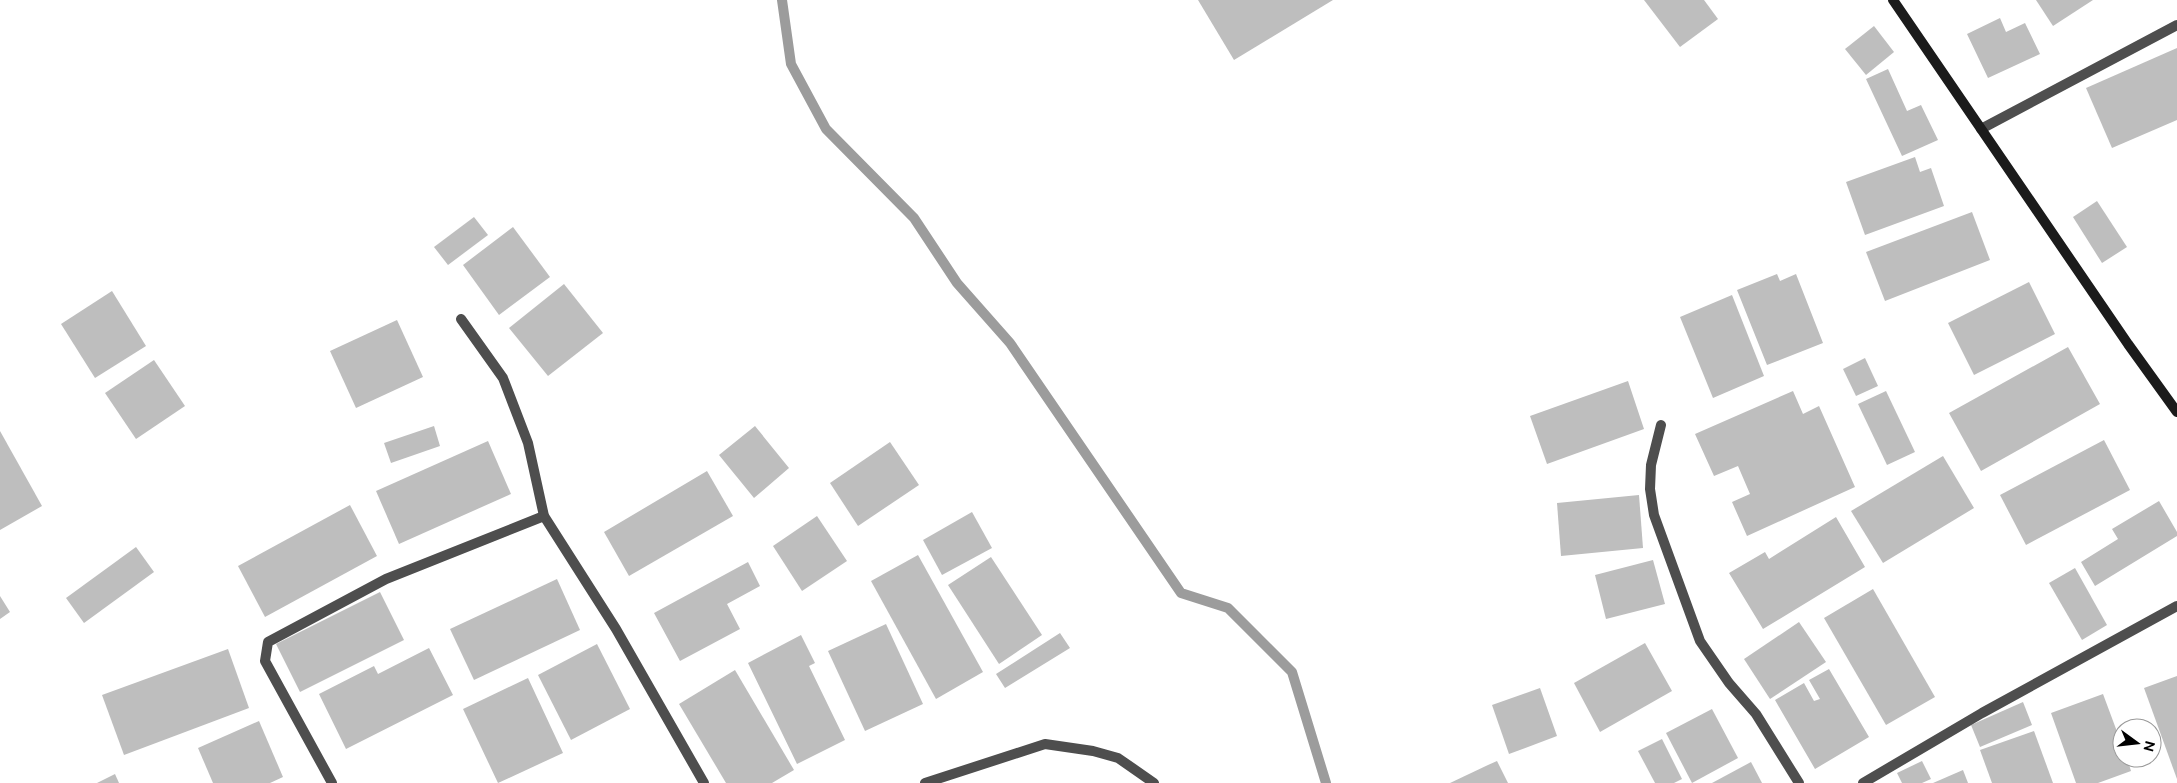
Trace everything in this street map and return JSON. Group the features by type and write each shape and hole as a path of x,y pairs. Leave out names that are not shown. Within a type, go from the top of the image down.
{"main road":[{"path":"1894,0 2128,344 2177,412"}],"street":[{"path":"1981,129 2177,26"},
{"path":"461,319 504,378 528,443 544,516 616,629 704,783"},
{"path":"1661,425 1651,464 1650,489 1654,515 1700,640 1729,683 1756,714 1799,783"},
{"path":"332,783 265,661 268,642 386,579 544,516"},
{"path":"1863,783 1982,713 2177,606"},
{"path":"925,783 1045,744 1093,751 1118,758 1154,783"}],"building":[{"path":"1198,0 1333,0 1234,60"},
{"path":"1644,0 1704,0 1718,19 1680,47"},
{"path":"2036,0 2093,0 2053,26"},
{"path":"2000,18 2006,32 2025,23 2040,54 1988,78 1967,34"},
{"path":"1874,26 1894,52 1866,75 1845,49"},
{"path":"2177,48 2177,120 2112,148 2086,88"},
{"path":"1888,69 1907,111 1921,105 1938,140 1902,156 1866,79"},
{"path":"1915,157 1920,172 1931,168 1944,206 1865,235 1846,182"},
{"path":"2097,201 2127,247 2102,263 2073,217"},
{"path":"1972,212 1990,260 1885,301 1866,252"},
{"path":"474,217 488,235 448,265 434,247"},
{"path":"513,227 550,277 499,315 463,265"},
{"path":"1777,274 1780,281 1796,274 1823,343 1767,365 1737,290"},
{"path":"2029,282 2055,334 1974,375 1948,323"},
{"path":"564,284 603,333 548,376 509,328"},
{"path":"112,291 146,346 95,378 61,324"},
{"path":"1732,295 1764,376 1713,398 1680,317"},
{"path":"397,320 423,377 356,408 330,351"},
{"path":"2068,347 2100,404 1981,471 1949,413"},
{"path":"1865,358 1878,386 1856,396 1843,369"},
{"path":"154,360 185,406 136,439 105,393"},
{"path":"1628,381 1644,429 1547,464 1530,416"},
{"path":"1793,391 1803,414 1819,406 1855,487 1747,536 1732,502 1750,494 1738,466 1714,476 1695,434"},
{"path":"1886,391 1915,452 1887,465 1858,404"},
{"path":"434,426 440,446 391,463 384,443"},
{"path":"755,426 789,468 754,498 719,455"},
{"path":"0,431 42,506 0,530"},
{"path":"2104,440 2130,490 2026,545 2000,495"},
{"path":"488,441 511,494 399,544 376,491"},
{"path":"890,442 919,485 858,526 830,483"},
{"path":"1943,456 1974,508 1883,563 1851,511"},
{"path":"707,471 733,516 629,576 604,532"},
{"path":"1639,495 1643,548 1561,556 1557,503"},
{"path":"2159,501 2177,532 2177,536 2095,586 2081,562 2118,539 2112,529"},
{"path":"350,505 377,556 265,617 238,566"},
{"path":"972,512 992,548 942,575 923,540"},
{"path":"817,516 847,561 802,591 773,546"},
{"path":"1836,517 1865,567 1763,629 1729,573 1765,552 1769,559"},
{"path":"136,547 154,572 84,623 66,598"},
{"path":"918,555 983,672 936,699 871,581"},
{"path":"991,557 1042,635 999,664 948,585"},
{"path":"1653,560 1665,604 1606,619 1595,575"},
{"path":"748,562 760,586 727,604 740,629 680,661 654,613"},
{"path":"2075,568 2107,625 2082,640 2049,583"},
{"path":"557,579 580,630 474,680 450,629"},
{"path":"1873,589 1935,697 1886,725 1824,618"},
{"path":"380,592 404,640 300,692 276,644"},
{"path":"0,596 10,612 0,619"},
{"path":"1799,622 1826,662 1770,699 1744,659"},
{"path":"886,624 923,704 865,731 828,651"},
{"path":"1060,633 1070,648 1005,688 996,674"},
{"path":"801,635 815,663 809,666 845,740 797,764 748,663"},
{"path":"1645,643 1672,691 1600,732 1574,683"},
{"path":"597,644 630,709 571,740 538,675"},
{"path":"429,648 453,695 346,749 319,694 374,666 378,674"},
{"path":"228,649 249,708 124,755 102,695"},
{"path":"1829,669 1869,737 1815,769 1775,700 1804,683 1814,701 1820,699 1809,680"},
{"path":"735,670 794,770 772,783 726,783 679,704"},
{"path":"2177,676 2177,779 2162,738 2162,718 2155,718 2144,688"},
{"path":"528,678 563,753 498,783 463,709"},
{"path":"1540,688 1557,736 1509,754 1492,705"},
{"path":"2103,694 2112,718 2112,768 2130,768 2131,771 2098,783 2076,783 2051,713"},
{"path":"2023,702 2032,725 1980,747 1971,725"},
{"path":"1712,709 1738,758 1692,783 1666,733"},
{"path":"259,721 283,777 270,783 213,783 198,748"},
{"path":"2034,731 2053,783 1992,783 1980,750"},
{"path":"1662,739 1682,779 1674,783 1655,783 1638,751"},
{"path":"1497,761 1508,783 1450,783 1488,765"},
{"path":"1922,761 1931,779 1922,783 1902,783 1897,773"},
{"path":"1751,762 1762,783 1712,783"},
{"path":"1963,770 1968,783 1933,783"},
{"path":"115,774 119,783 97,783"}],"waterway":[{"path":"782,0 791,64 826,129 914,218 957,283 1010,343 1181,593 1228,608 1292,672 1326,783"}]}
